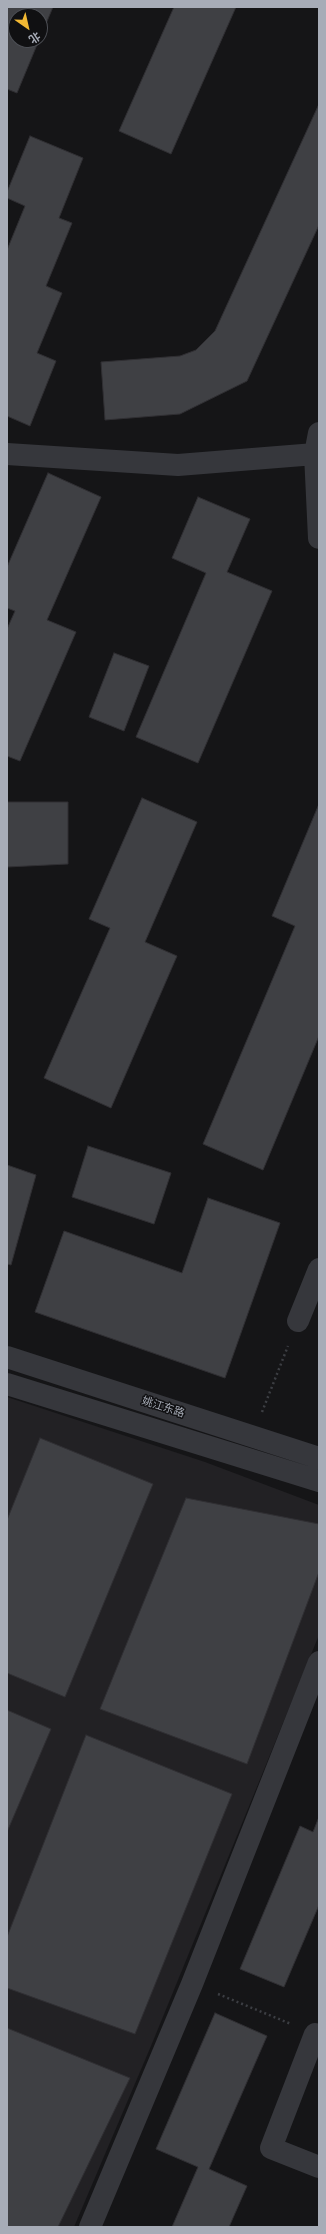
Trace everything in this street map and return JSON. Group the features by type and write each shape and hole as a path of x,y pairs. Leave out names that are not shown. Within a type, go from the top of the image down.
{"street":[{"path":"7,454 178,465 317,443 319,538"},
{"path":"298,1321 319,1269"},
{"name":"姚江东路","path":"7,1357 319,1458"},
{"name":"姚江东路","path":"7,1384 319,1480"},
{"path":"90,2227 314,1693 319,1662"},
{"path":"315,2034 271,2148 319,2167"}],"path":[{"path":"252,1437 298,1321"},
{"path":"192,1984 315,2034"}],"shaded area":[{"path":"7,1397 205,1462 319,1505 319,1635 151,2046 74,2227 7,2227"}],"building":[{"path":"7,7 53,7 48,19 48,8 8,8 8,48 36,48 17,93 7,89"},
{"path":"174,7 236,7 171,154 119,131"},
{"path":"319,104 319,225 247,381 180,414 105,420 101,362 180,356 196,350 215,331"},
{"path":"30,136 83,158 59,218 72,223 46,286 62,293 37,353 56,361 30,426 7,416 7,250 25,206 7,198 7,192"},
{"path":"48,473 101,497 47,620 76,632 20,761 7,756 7,629 15,611 7,608 7,567"},
{"path":"198,497 250,519 227,572 272,591 198,763 136,737 206,573 172,558"},
{"path":"114,653 149,666 124,731 89,717"},
{"path":"142,798 197,822 145,942 177,956 111,1108 44,1078 110,928 89,919"},
{"path":"7,802 68,802 68,864 7,867"},
{"path":"319,804 319,1036 263,1170 203,1144 295,926 272,916"},
{"path":"88,1146 171,1173 154,1224 72,1197"},
{"path":"7,1165 36,1175 11,1265 7,1264"},
{"path":"208,1198 280,1223 225,1378 35,1312 64,1231 182,1273"},
{"path":"40,1438 153,1484 65,1697 7,1673 7,1520"},
{"path":"186,1498 319,1524 319,1572 247,1764 100,1709"},
{"path":"7,1710 51,1729 7,1832"},
{"path":"86,1735 232,1794 135,2034 7,1988 7,1937"},
{"path":"319,1817 319,1905 284,1987 240,1969 300,1826 313,1832"},
{"path":"215,2013 267,2036 209,2169 247,2186 229,2227 172,2227 198,2167 156,2149"},
{"path":"7,2028 130,2078 58,2227 7,2227"}]}
